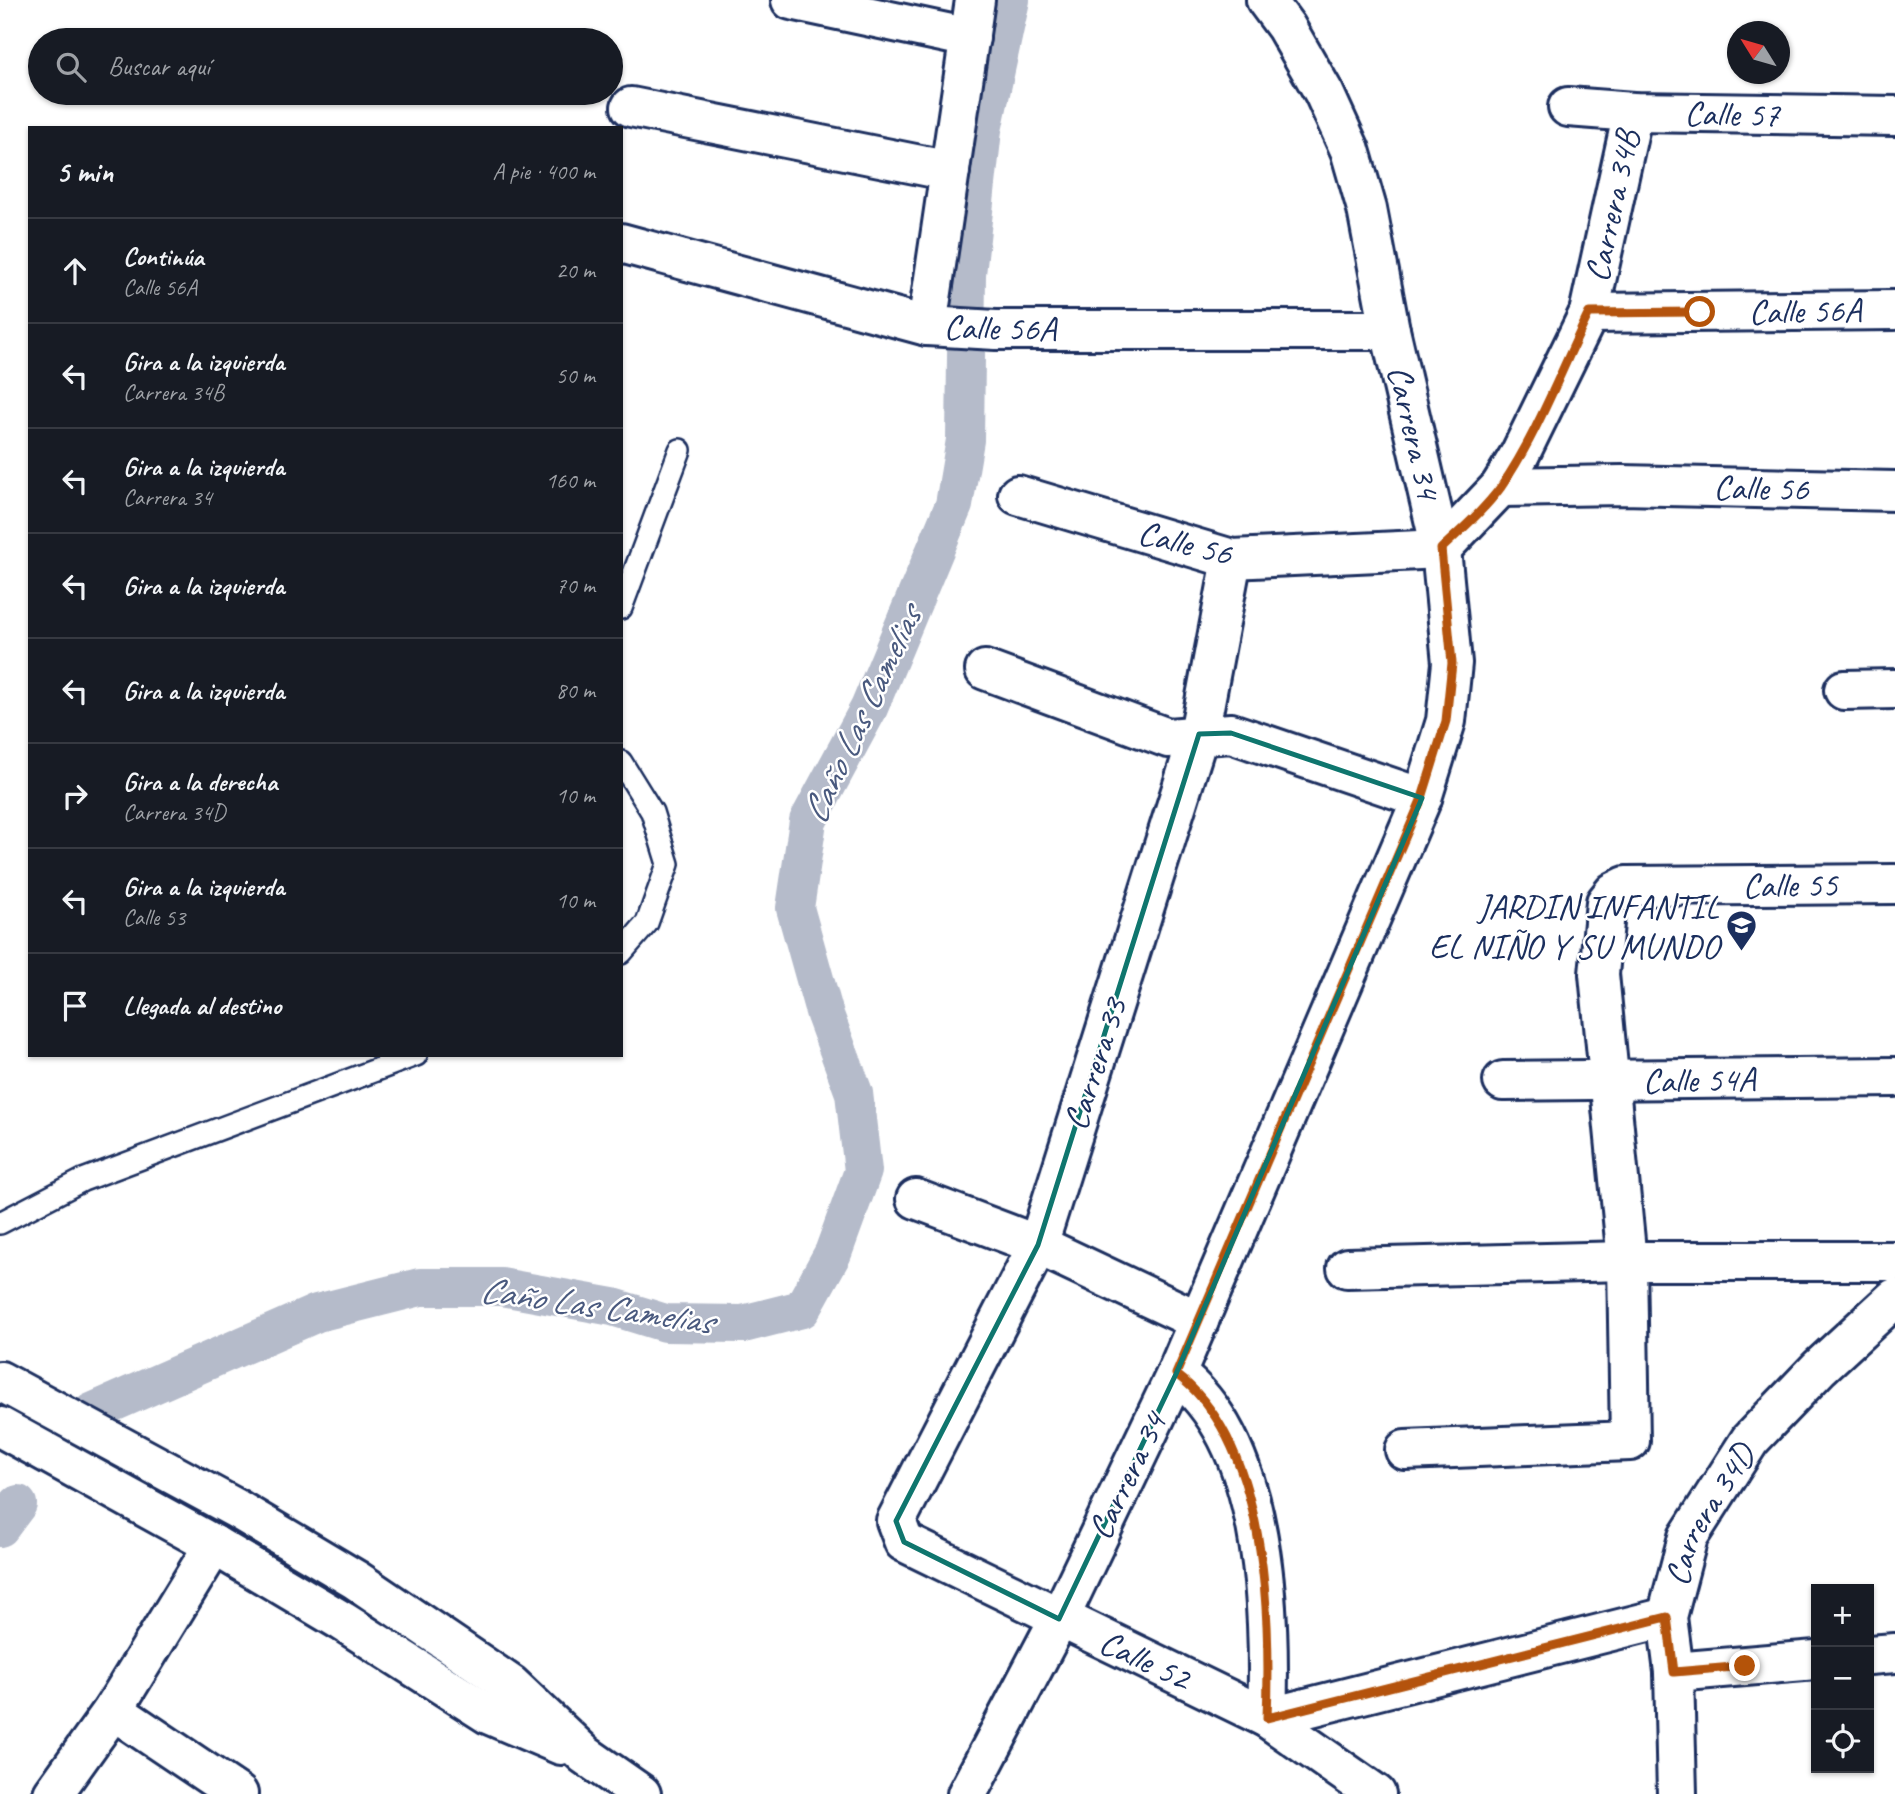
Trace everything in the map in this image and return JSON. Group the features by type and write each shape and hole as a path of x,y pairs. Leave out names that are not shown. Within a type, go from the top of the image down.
{"street":[{"path":"791,0 970,38"},
{"path":"938,326 950,171 975,0"},
{"name":"Carrera 34","path":"967,1794 1059,1619 1176,1374 1422,798 1446,721 1452,663 1441,549 1390,330 1367,209 1350,150 1324,93 1286,27 1266,0"},
{"path":"631,107 950,171"},
{"name":"Calle 57","path":"1568,107 1633,112 1895,116"},
{"name":"Carrera 34B","path":"1441,549 1474,518 1500,487 1520,454 1589,313 1633,112"},
{"name":"Calle 56A","path":"623,244 938,326 996,330 1390,330"},
{"name":"Calle 56A","path":"1589,313 1895,310"},
{"name":"Calle 56","path":"1500,487 1622,485 1895,491"},
{"name":"Calle 56","path":"1018,495 1232,559 1441,549"},
{"name":"Carrera 33","path":"904,1542 896,1521 1038,1245 1199,734 1232,559"},
{"path":"985,670 1168,738 1231,733 1422,798"},
{"path":"1844,690 1895,689"},
{"name":"Calle 55","path":"1611,1081 1599,974 1606,902 1614,892 1626,886 1895,884"},
{"name":"Calle 54A","path":"1503,1081 1895,1077"},
{"path":"1405,1450 1630,1441 1627,1261 1611,1081"},
{"path":"916,1199 1038,1245 1199,1321"},
{"path":"1347,1268 1627,1261 1895,1261"},
{"name":"Carrera 34D","path":"1677,1794 1674,1672 1667,1617 1688,1537 1750,1440 1819,1368 1895,1298"},
{"path":"1176,1374 1194,1388 1214,1410 1227,1437 1251,1508 1266,1583 1270,1642 1267,1718 1667,1617"},
{"path":"0,1381 236,1508 356,1580 511,1685 585,1755 640,1794"},
{"path":"0,1427 214,1545 342,1621 488,1714 585,1755"},
{"name":"Calle 52","path":"904,1542 1267,1718 1376,1794"},
{"path":"53,1794 113,1710 214,1545"},
{"path":"1874,1655 1895,1653"},
{"path":"1674,1672 1811,1660"},
{"path":"113,1710 238,1794"}],"lane":[{"path":"623,603 680,450"},
{"path":"623,765 652,812 668,864 647,923 623,951"},
{"path":"0,1223 83,1180 411,1057"}],"highlighted area":[{"path":"1231,733 1422,798 1176,1374 1059,1619 904,1542 896,1521 1038,1245 1199,734"}],"waterway":[{"name":"Caño Las Camelias","path":"92,1412 317,1313 420,1287 501,1287 613,1307 665,1323 743,1324 802,1309 833,1253 863,1171 854,1093 825,1015 795,908 808,821 869,708 954,505 965,440 967,274 983,130 1011,0"},
{"name":"Caño Las Camelias","path":"0,1528 18,1504"}],"place":[{"name":"JARDIN INFANTIL EL NIÑO Y SU MUNDO","path":"1742,953"}],"route":[{"path":"1700,312 1589,313 1520,454 1500,487 1474,518 1441,549 1452,663 1446,721 1422,798 1176,1374 1194,1388 1214,1410 1227,1437 1251,1508 1266,1583 1270,1642 1267,1718 1667,1617 1674,1672 1745,1666"}]}
